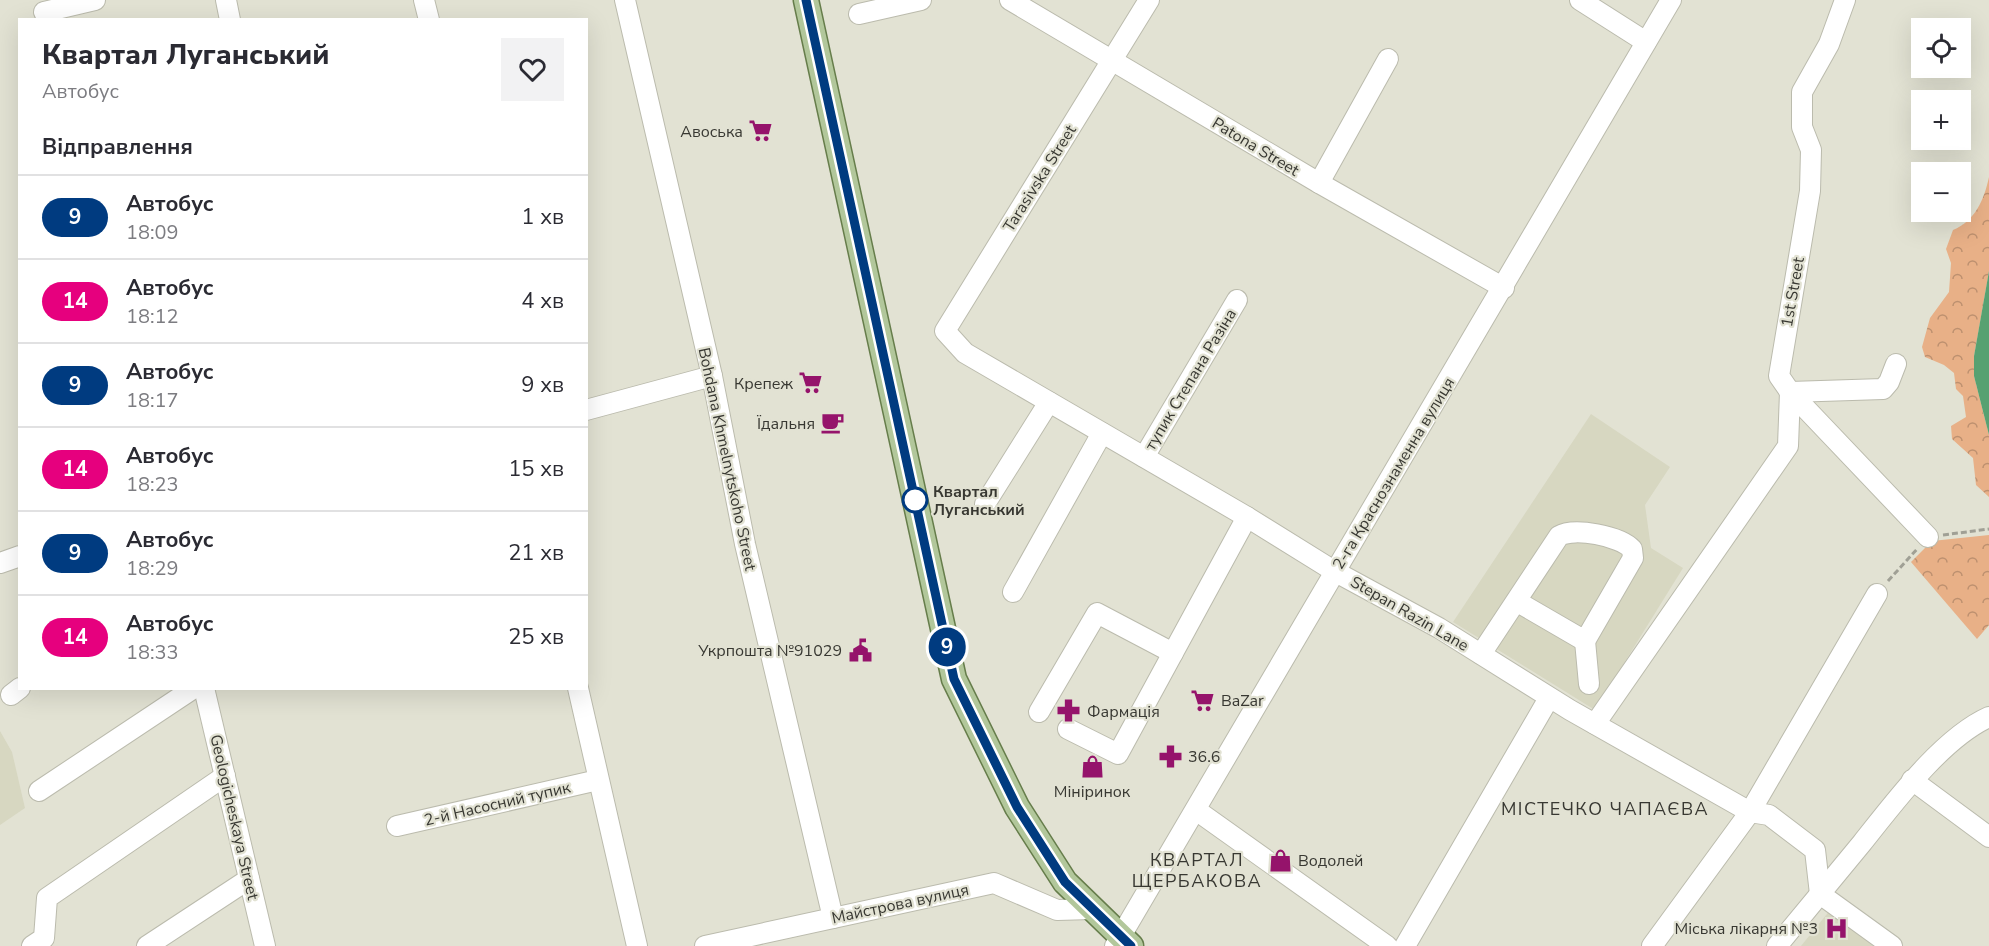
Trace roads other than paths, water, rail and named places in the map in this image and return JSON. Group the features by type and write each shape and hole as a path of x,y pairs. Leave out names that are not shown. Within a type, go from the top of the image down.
{"main road":[{"path":"806,0 954,679 1017,807 1065,882 1122,943"}],"street":[{"path":"43,10 95,0"},
{"path":"226,0 230,18"},
{"path":"424,0 428,18"},
{"name":"Bohdana Khmelnytskoho Street","path":"626,0 712,376 745,544 833,918"},
{"path":"859,14 921,0"},
{"name":"Patona Street","path":"1010,0 1319,183 1504,288"},
{"name":"Tarasivska Street","path":"965,353 945,331 1149,0"},
{"path":"1580,0 1646,42"},
{"name":"2-га Краснознаменна вулиця","path":"1122,943 1334,571 1504,288 1671,0"},
{"name":"1st Street","path":"1845,0 1829,45 1802,92 1802,127 1811,150 1810,191 1779,376 1790,392 1928,537"},
{"path":"1319,183 1388,59"},
{"name":"тупик Степана Разіна","path":"1144,457 1237,300"},
{"name":"Stepan Razin Lane","path":"965,353 1247,517 1334,571 1409,610 1549,698 1750,812 1769,815 1815,850 1820,894"},
{"path":"1595,724 1788,446 1790,392 1883,389 1889,382 1896,364"},
{"path":"588,409 712,376"},
{"path":"985,504 1049,402"},
{"path":"1013,592 1102,433"},
{"path":"1068,729 1118,754 1247,517"},
{"path":"1481,654 1559,536 1565,532 1582,531 1629,546 1634,558 1585,641 1589,684"},
{"path":"0,563 18,557"},
{"path":"1652,946 1750,812 1877,594"},
{"path":"1516,601 1585,641"},
{"path":"1039,712 1097,613 1173,653"},
{"path":"39,791 191,690"},
{"name":"Geologicheskaya Street","path":"204,690 265,946"},
{"path":"578,690 636,946"},
{"path":"1405,946 1549,698"},
{"path":"1777,946 1912,780 1962,735 1989,717"},
{"path":"32,946 44,938 47,898 225,776"},
{"name":"2-й Насосний тупик","path":"397,826 598,780"},
{"path":"1912,780 1989,837"},
{"path":"1196,810 1387,946"},
{"path":"147,946 249,879"},
{"name":"Майстрова вулиця","path":"705,946 994,883 1057,910 1092,909"},
{"path":"1820,894 1892,946"}],"place":[{"name":"Авоська","path":"761,131"},
{"name":"Крепеж","path":"811,383"},
{"name":"Їдальня","path":"833,423"},
{"name":"Квартал Луганський","path":"915,500"},
{"name":"Укрпошта №91029","path":"860,650"},
{"name":"BaZar","path":"1203,700"},
{"name":"Фармація","path":"1069,711"},
{"name":"36.6","path":"1170,756"},
{"name":"Мініринок","path":"1092,766"},
{"name":"Водолей","path":"1280,860"},
{"name":"Міська лікарня №3","path":"1836,928"}],"district":[{"name":"МІСТЕЧКО ЧАПАЄВА","path":"1605,809"},
{"name":"КВАРТАЛ ЩЕРБАКОВА","path":"1197,870"}]}
